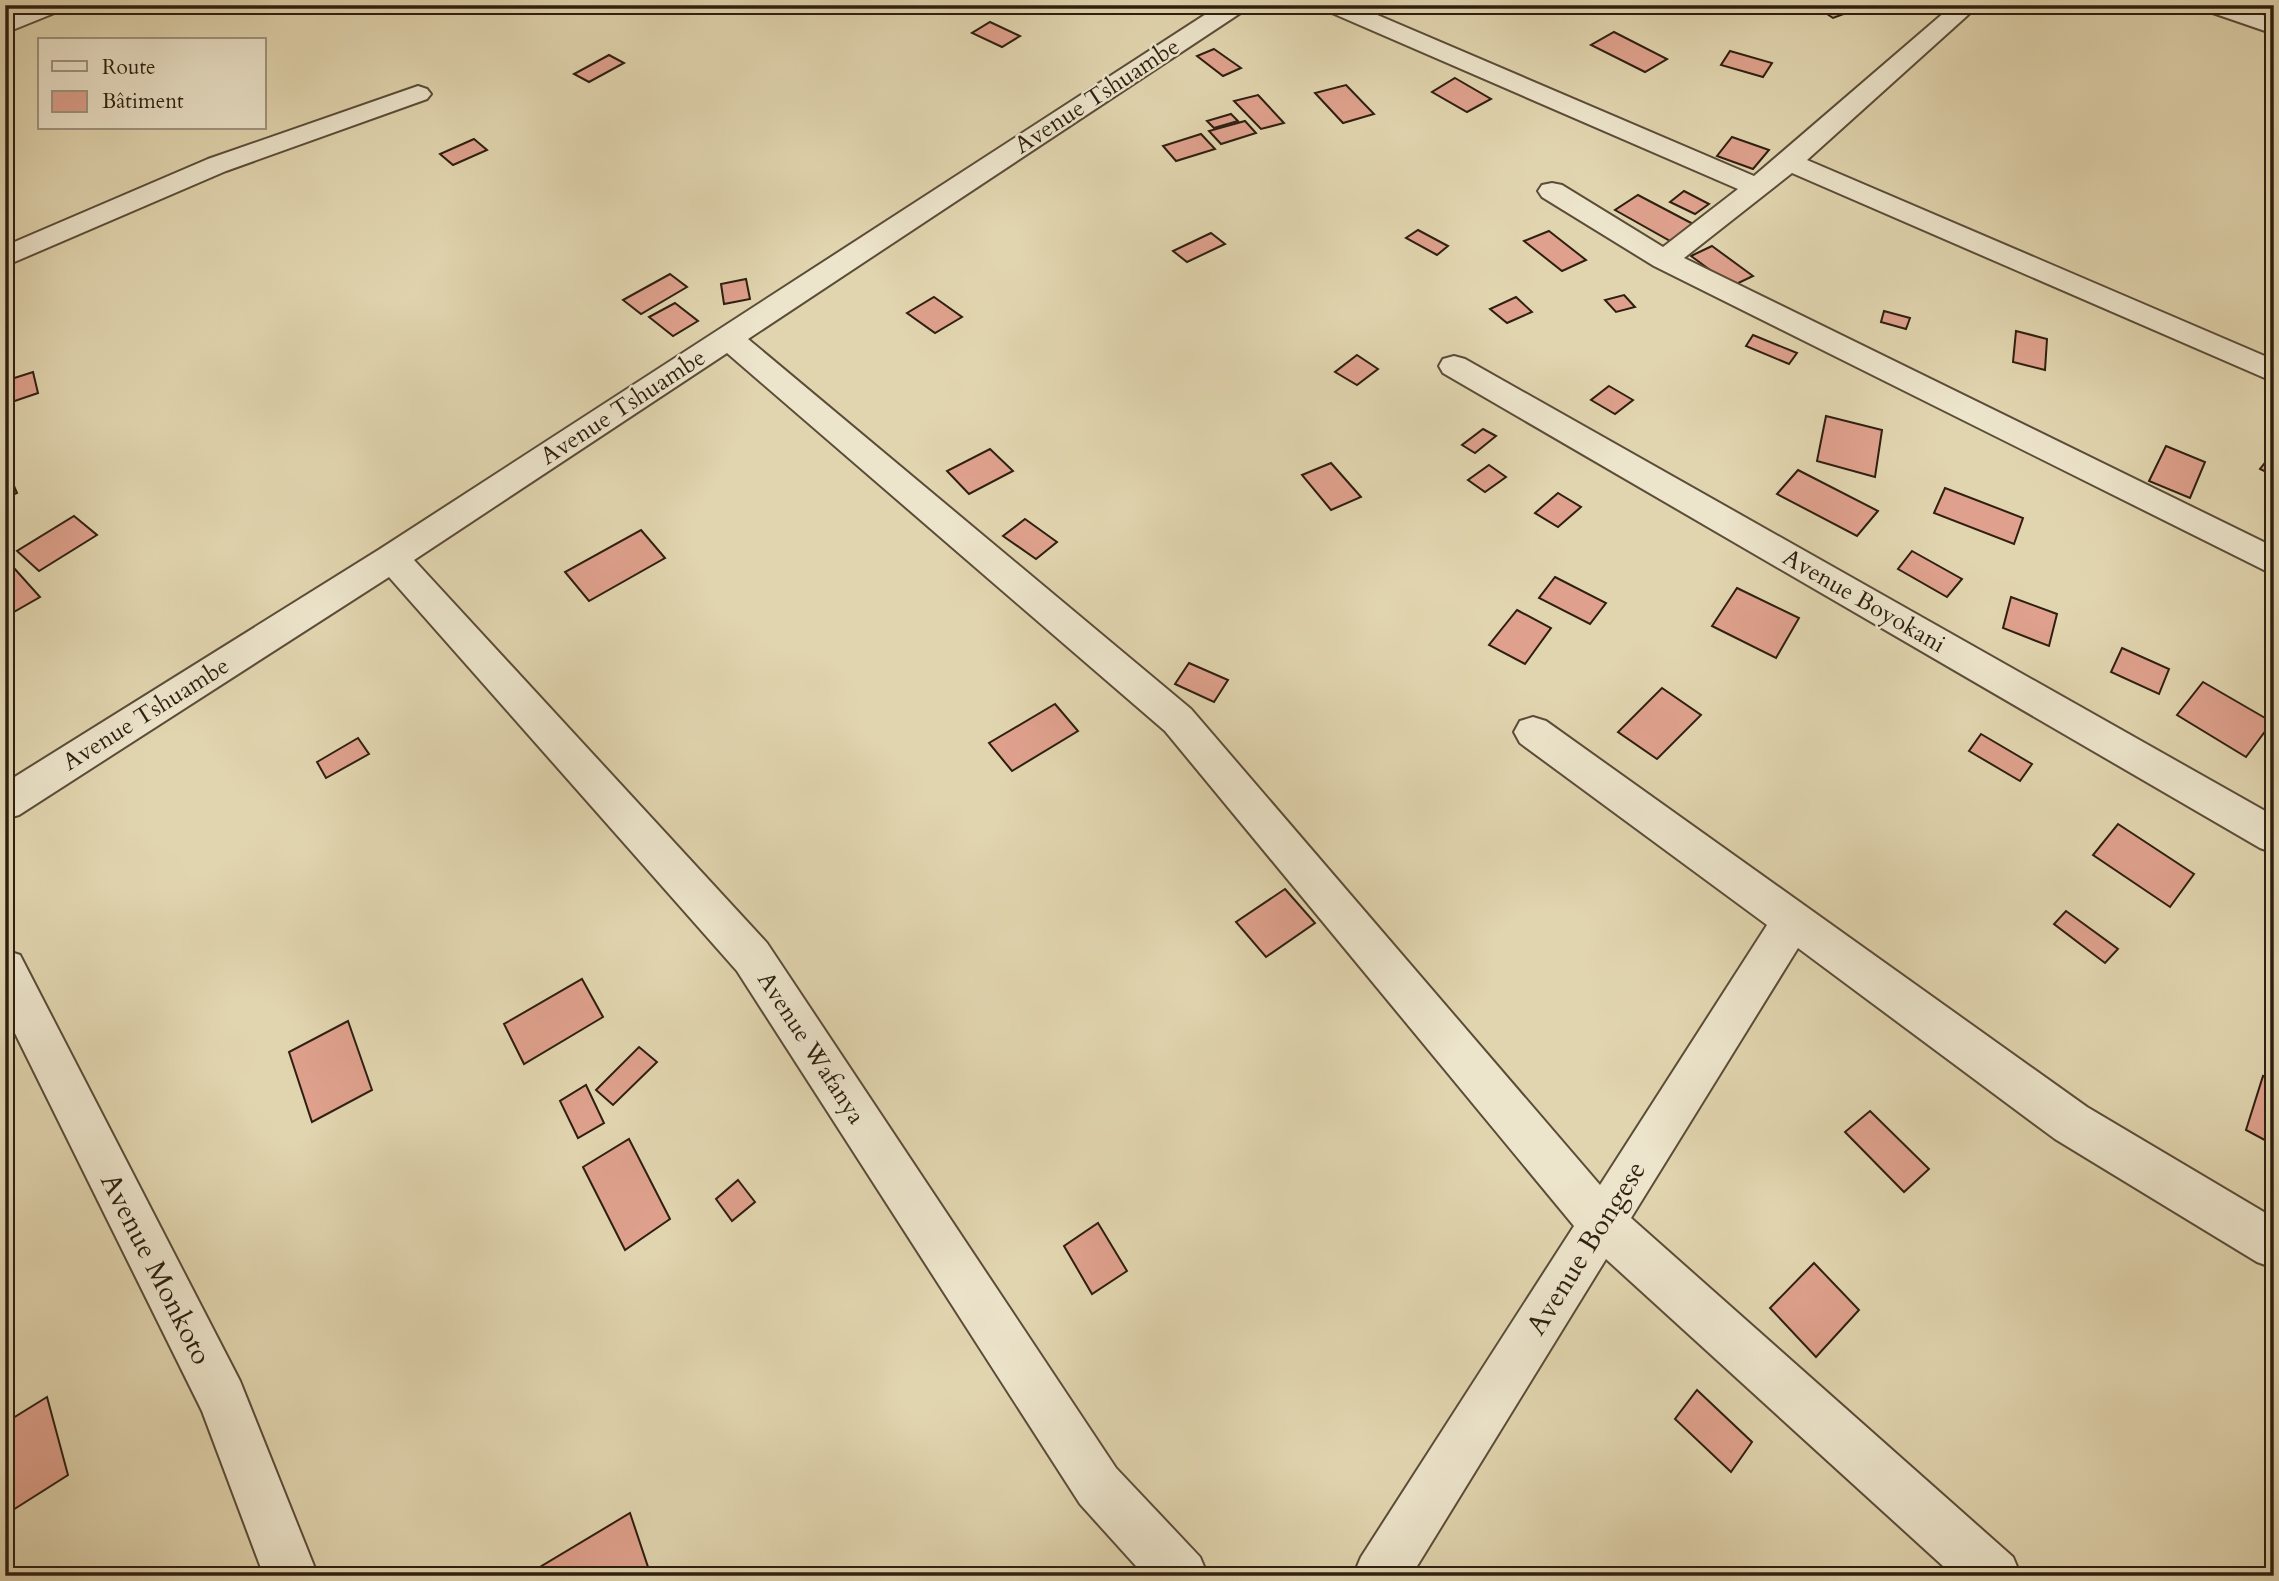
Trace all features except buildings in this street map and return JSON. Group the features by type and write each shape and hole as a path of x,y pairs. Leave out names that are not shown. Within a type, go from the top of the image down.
{"street":[{"path":"5,26 54,5"},
{"name":"Avenue Tshuambe","path":"5,803 392,558 1237,5"},
{"path":"1333,5 1757,187"},
{"path":"1664,260 1789,162 1966,5"},
{"path":"2212,5 2274,27"},
{"path":"5,257 217,165 418,94"},
{"path":"1789,162 2274,372"},
{"path":"1552,191 1664,260 2274,562"},
{"path":"728,338 1178,720 1602,1223 1994,1576"},
{"name":"Avenue Boyokani","path":"1454,366 2274,836"},
{"name":"Avenue Wafanya","path":"392,558 752,957 1098,1486 1181,1576"},
{"path":"1533,732 2071,1123 2274,1245"},
{"name":"Avenue Bongese","path":"1380,1576 1793,920"},
{"name":"Avenue Monkoto","path":"5,969 222,1399 291,1576"}]}
